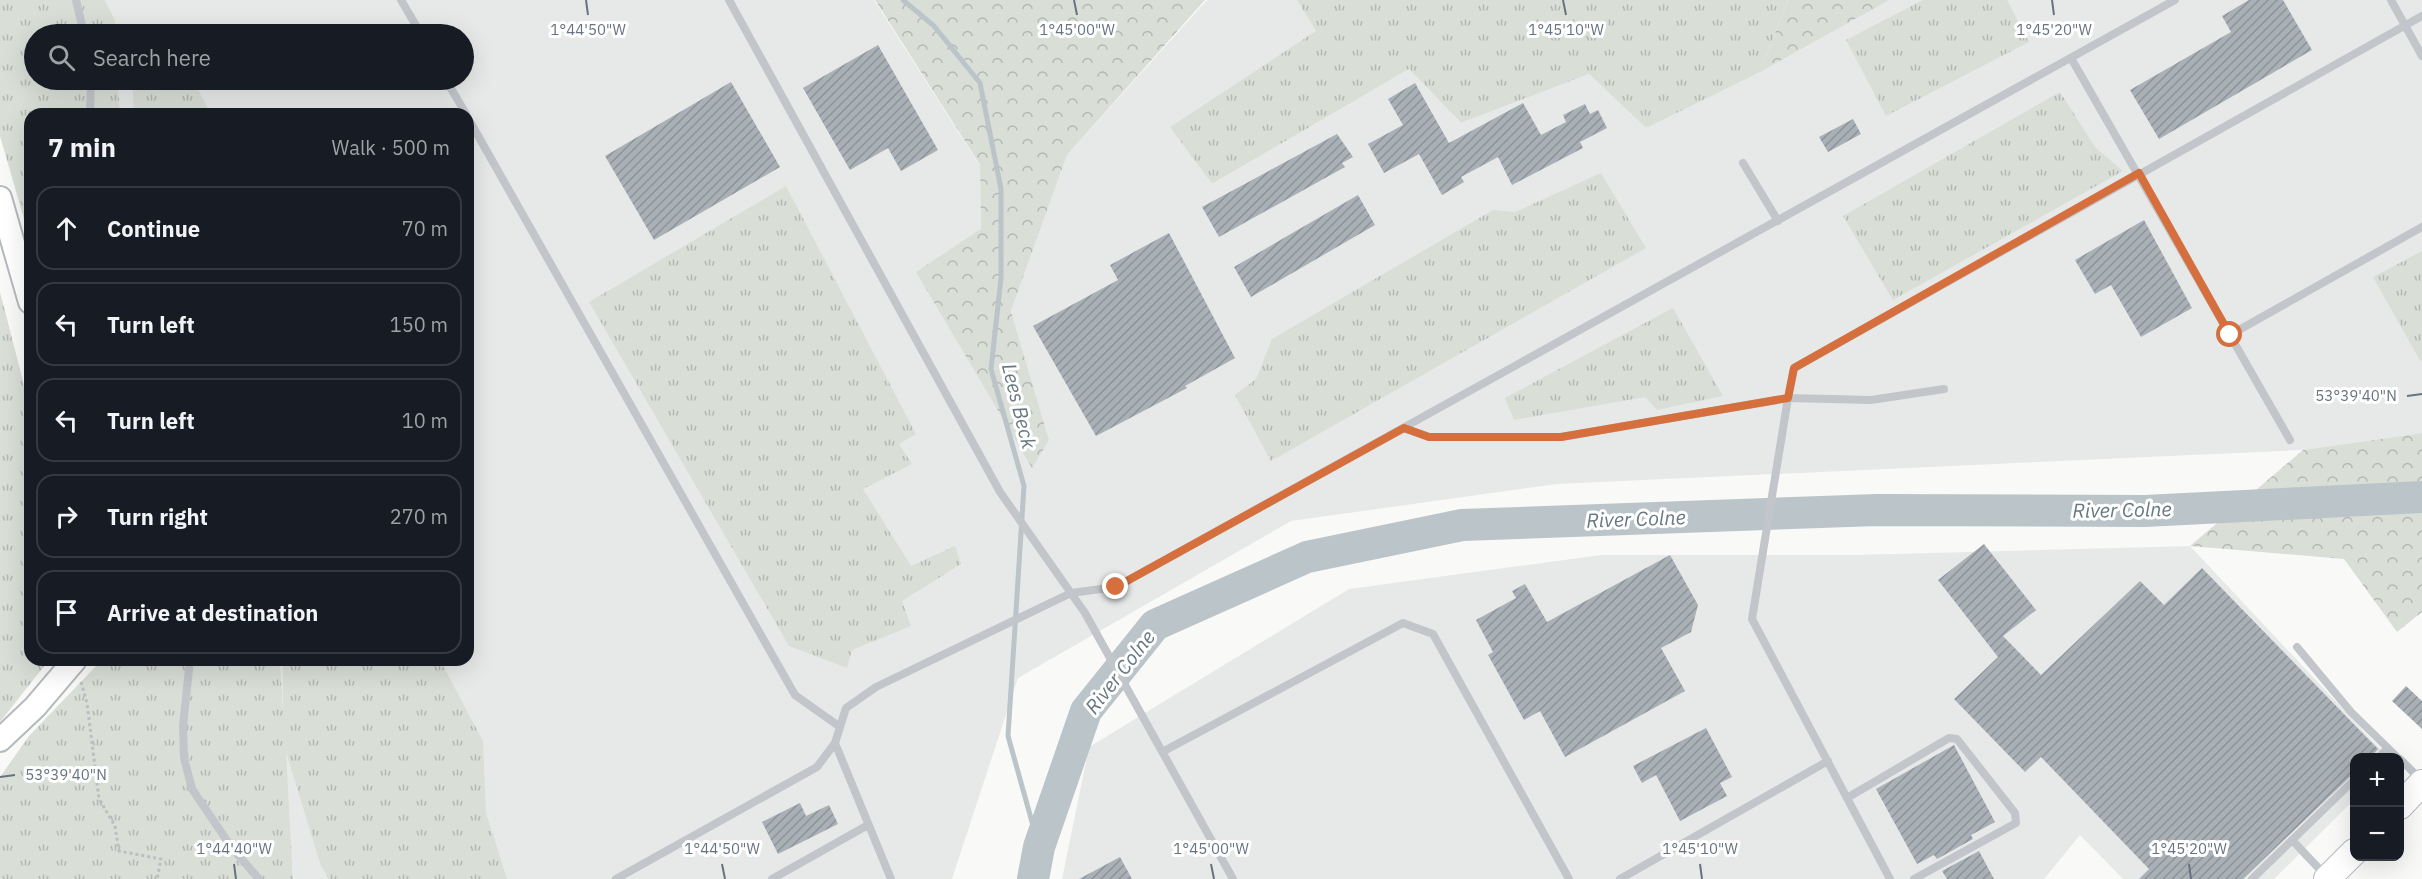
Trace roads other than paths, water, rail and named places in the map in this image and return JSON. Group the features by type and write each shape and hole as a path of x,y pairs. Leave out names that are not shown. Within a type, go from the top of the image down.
{"main road":[{"path":"2404,802 2422,782"},
{"path":"2332,877 2350,857"}],"street":[{"path":"0,198 24,281"},
{"path":"0,740 35,707 70,666"}],"lane":[{"path":"76,0 82,24"},
{"path":"401,0 415,24"},
{"path":"729,0 1000,492 1085,613 1151,727 1233,879"},
{"path":"616,879 817,767 835,743 846,708 876,687 1071,593 1116,587 2175,0"},
{"path":"2391,0 2422,56"},
{"path":"1890,879 1752,619 1794,368 2422,16"},
{"path":"2072,58 2290,440"},
{"path":"90,108 91,90"},
{"path":"452,90 462,108"},
{"path":"474,129 795,695 840,727"},
{"path":"1743,163 1778,221"},
{"path":"2230,335 2422,227"},
{"path":"1404,428 1429,437 1561,437 1788,398 1871,400 1944,389"},
{"path":"1164,751 1403,623 1433,634 1569,879"},
{"path":"2297,647 2351,712 2394,753"},
{"path":"189,666 183,726 184,758 192,789 232,848 259,879"},
{"path":"1847,798 1949,738 1957,739 2015,813 2017,820 2016,823 1914,879"},
{"path":"835,743 891,879"},
{"path":"2383,753 2388,748"},
{"path":"1620,879 1828,761"},
{"path":"2404,763 2422,782"},
{"path":"2252,879 2350,785"},
{"path":"772,879 868,825"},
{"path":"2292,840 2332,877"}],"waterway":[{"name":"Lees Beck","path":"903,0 934,26 980,83 1001,189 1001,278 991,369 1024,486 1008,736 1039,847"},
{"name":"River Colne","path":"1033,879 1039,847 1086,711 1155,625 1307,557 1462,525 1877,510 2145,511 2422,497"}]}
